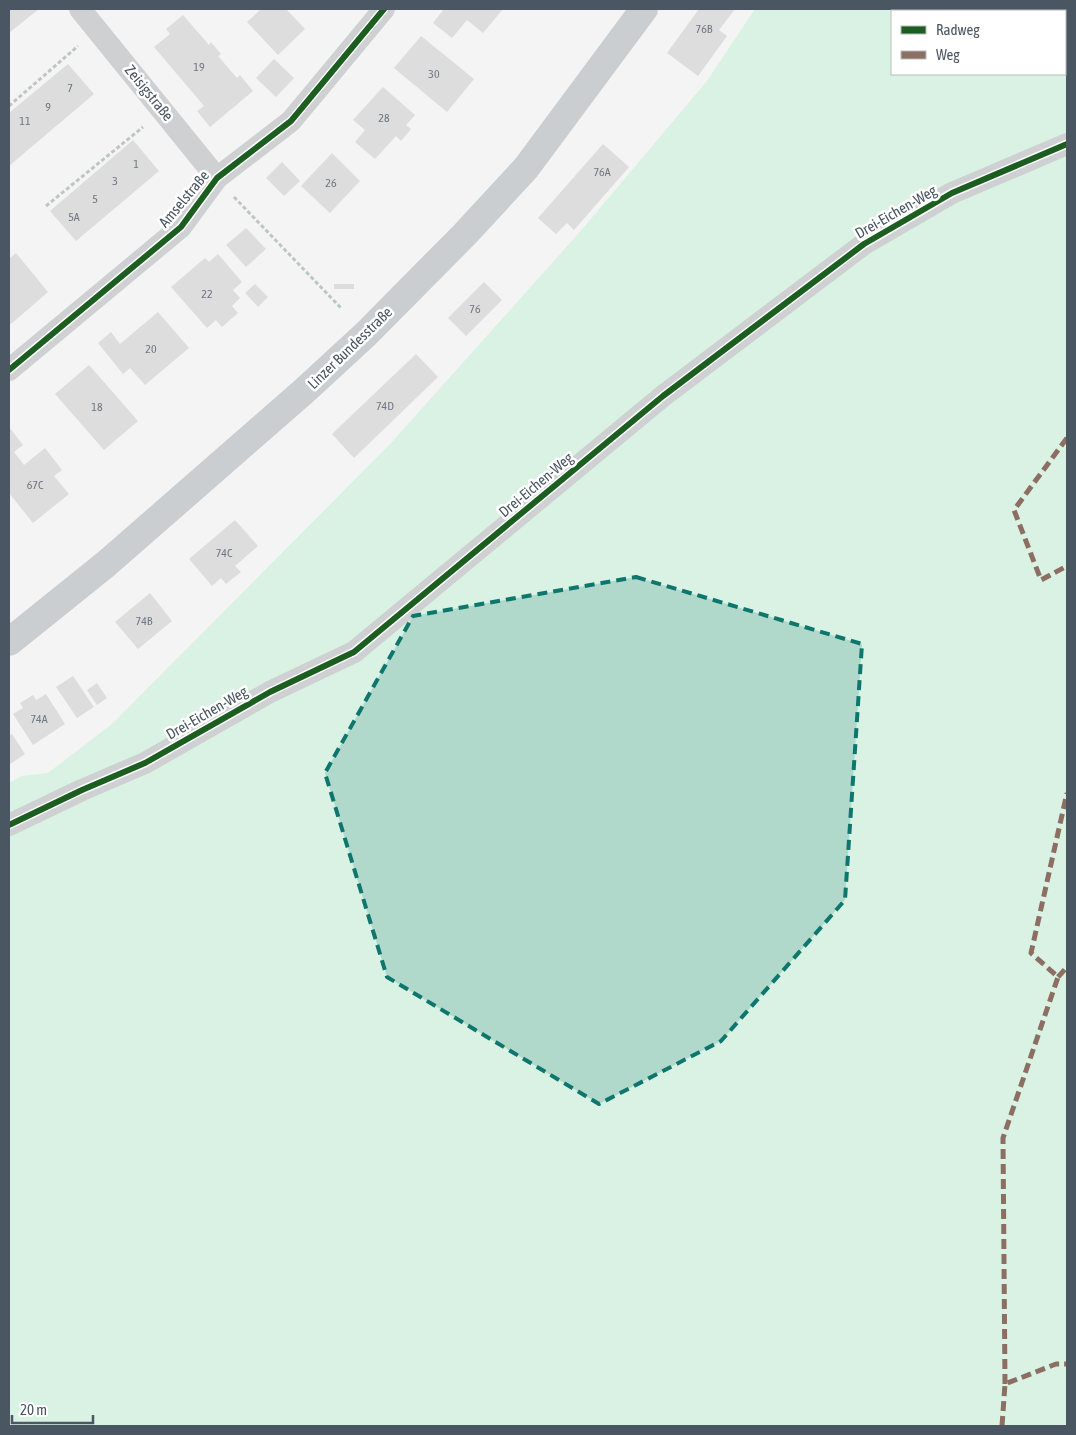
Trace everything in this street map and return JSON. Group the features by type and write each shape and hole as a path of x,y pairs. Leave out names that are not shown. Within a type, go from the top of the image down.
{"main road":[{"name":"Linzer Bundesstraße","path":"9,642 113,558 303,392 366,334 465,234 526,168 644,9"}],"street":[{"name":"Zeisigstraße","path":"80,9 217,178"},
{"name":"Amselstraße","path":"9,370 181,227 217,178 290,121 384,9"},
{"name":"Drei-Eichen-Weg","path":"9,825 82,790 145,763 270,692 354,652 663,396 864,244 952,193 1067,144"}],"path":[{"path":"9,106 97,30"},
{"path":"46,206 162,110"},
{"path":"217,178 341,308"}],"highlighted area":[{"path":"636,577 862,644 845,900 721,1041 599,1104 387,977 325,773 413,616"}],"green space":[{"path":"755,9 1067,9 1067,1426 9,1426 9,783 22,776 48,773 112,724 391,443 578,234 707,81"}],"building":[{"path":"9,9 39,9 9,33"},
{"path":"261,9 286,9 305,29 278,55 247,22"},
{"path":"444,9 503,9 483,33 467,20 452,38 433,23"},
{"path":"699,9 735,9 719,30 727,36 698,76 667,53"},
{"path":"183,15 209,45 211,42 221,54 218,56 237,78 240,75 253,91 210,127 197,111 204,106 154,47 170,34 166,29"},
{"path":"421,36 474,79 447,112 394,68"},
{"path":"274,59 294,78 276,97 256,78"},
{"path":"68,64 94,94 9,166 9,113"},
{"path":"383,87 415,115 406,125 411,129 401,141 396,136 375,159 355,142 365,130 353,120"},
{"path":"133,140 159,171 76,241 50,211"},
{"path":"603,144 629,167 574,230 567,223 556,234 538,218"},
{"path":"332,153 360,181 330,213 301,186"},
{"path":"282,162 300,181 284,196 266,178"},
{"path":"246,228 266,249 246,267 226,245"},
{"path":"16,253 48,292 11,324 9,322 9,259"},
{"path":"218,254 242,282 233,290 240,298 232,306 238,313 222,327 216,320 207,328 171,287 205,258 209,262"},
{"path":"484,282 502,300 466,336 448,318"},
{"path":"255,284 268,297 258,307 245,293"},
{"path":"334,284 354,284 354,289 334,289"},
{"path":"158,312 189,348 145,385 130,368 123,374 98,343 111,332 120,344"},
{"path":"416,354 438,377 354,458 332,434"},
{"path":"89,365 138,421 104,450 55,394"},
{"path":"9,427 23,445 14,452 24,465 45,448 62,470 54,476 69,494 33,523 9,493"},
{"path":"235,520 258,546 235,566 241,572 226,584 221,578 212,586 189,559"},
{"path":"150,593 172,621 138,649 115,622"},
{"path":"73,676 94,707 77,718 56,687"},
{"path":"97,683 107,698 97,705 87,690"},
{"path":"46,694 65,724 33,745 13,714 23,708 20,703 33,695 36,700"},
{"path":"12,734 25,754 9,765 9,736"}],"marked path":[{"path":"1067,438 1014,510 1041,580 1067,566"},
{"path":"1005,1384 1003,1138 1058,977 1031,953 1067,793"},
{"path":"1058,977 1067,967"},
{"path":"1002,1426 1005,1384 1056,1364 1067,1364"}],"cycle path":[{"path":"9,370 181,227 217,178 291,121 384,9"},
{"path":"9,825 82,790 145,763 270,692 354,652 663,396 864,244 952,193 1067,144"}]}
